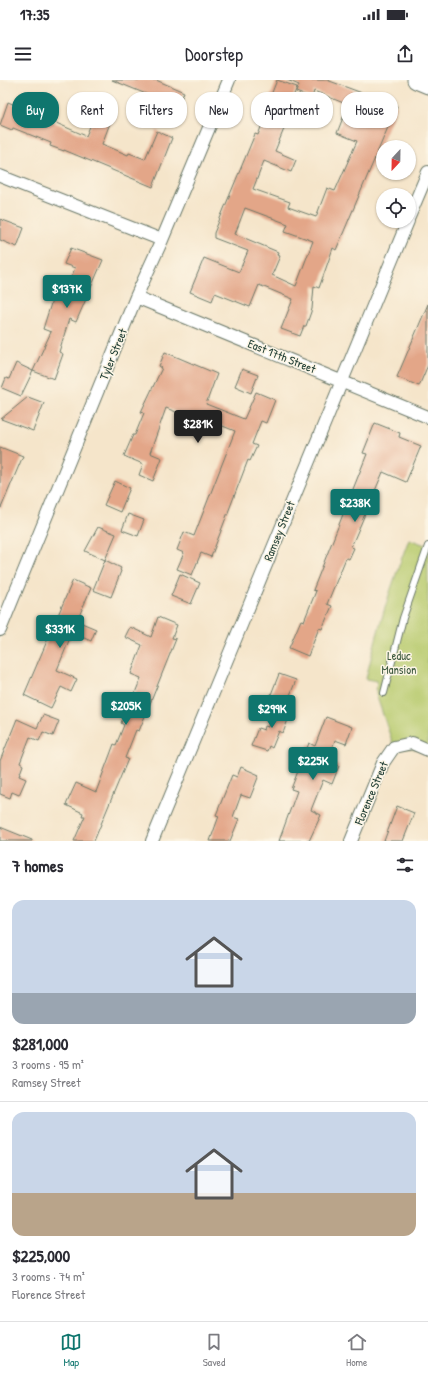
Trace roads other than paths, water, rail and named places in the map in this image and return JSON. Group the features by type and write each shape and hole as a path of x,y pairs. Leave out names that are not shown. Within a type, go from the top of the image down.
{"street":[{"name":"Tyler Street","path":"0,630 136,296 162,240 229,80"},
{"path":"416,80 428,85"},
{"path":"416,200 428,172"},
{"path":"0,176 162,240"},
{"name":"Ramsey Street","path":"152,841 341,380 405,228"},
{"name":"East 17th Street","path":"136,296 428,416"},
{"name":"Florence Street","path":"351,841 383,763 394,747 412,743 428,750"}],"lane":[{"path":"384,693 403,618 428,546"}],"park label":[{"name":"Leduc Mansion","path":"399,662"}]}
